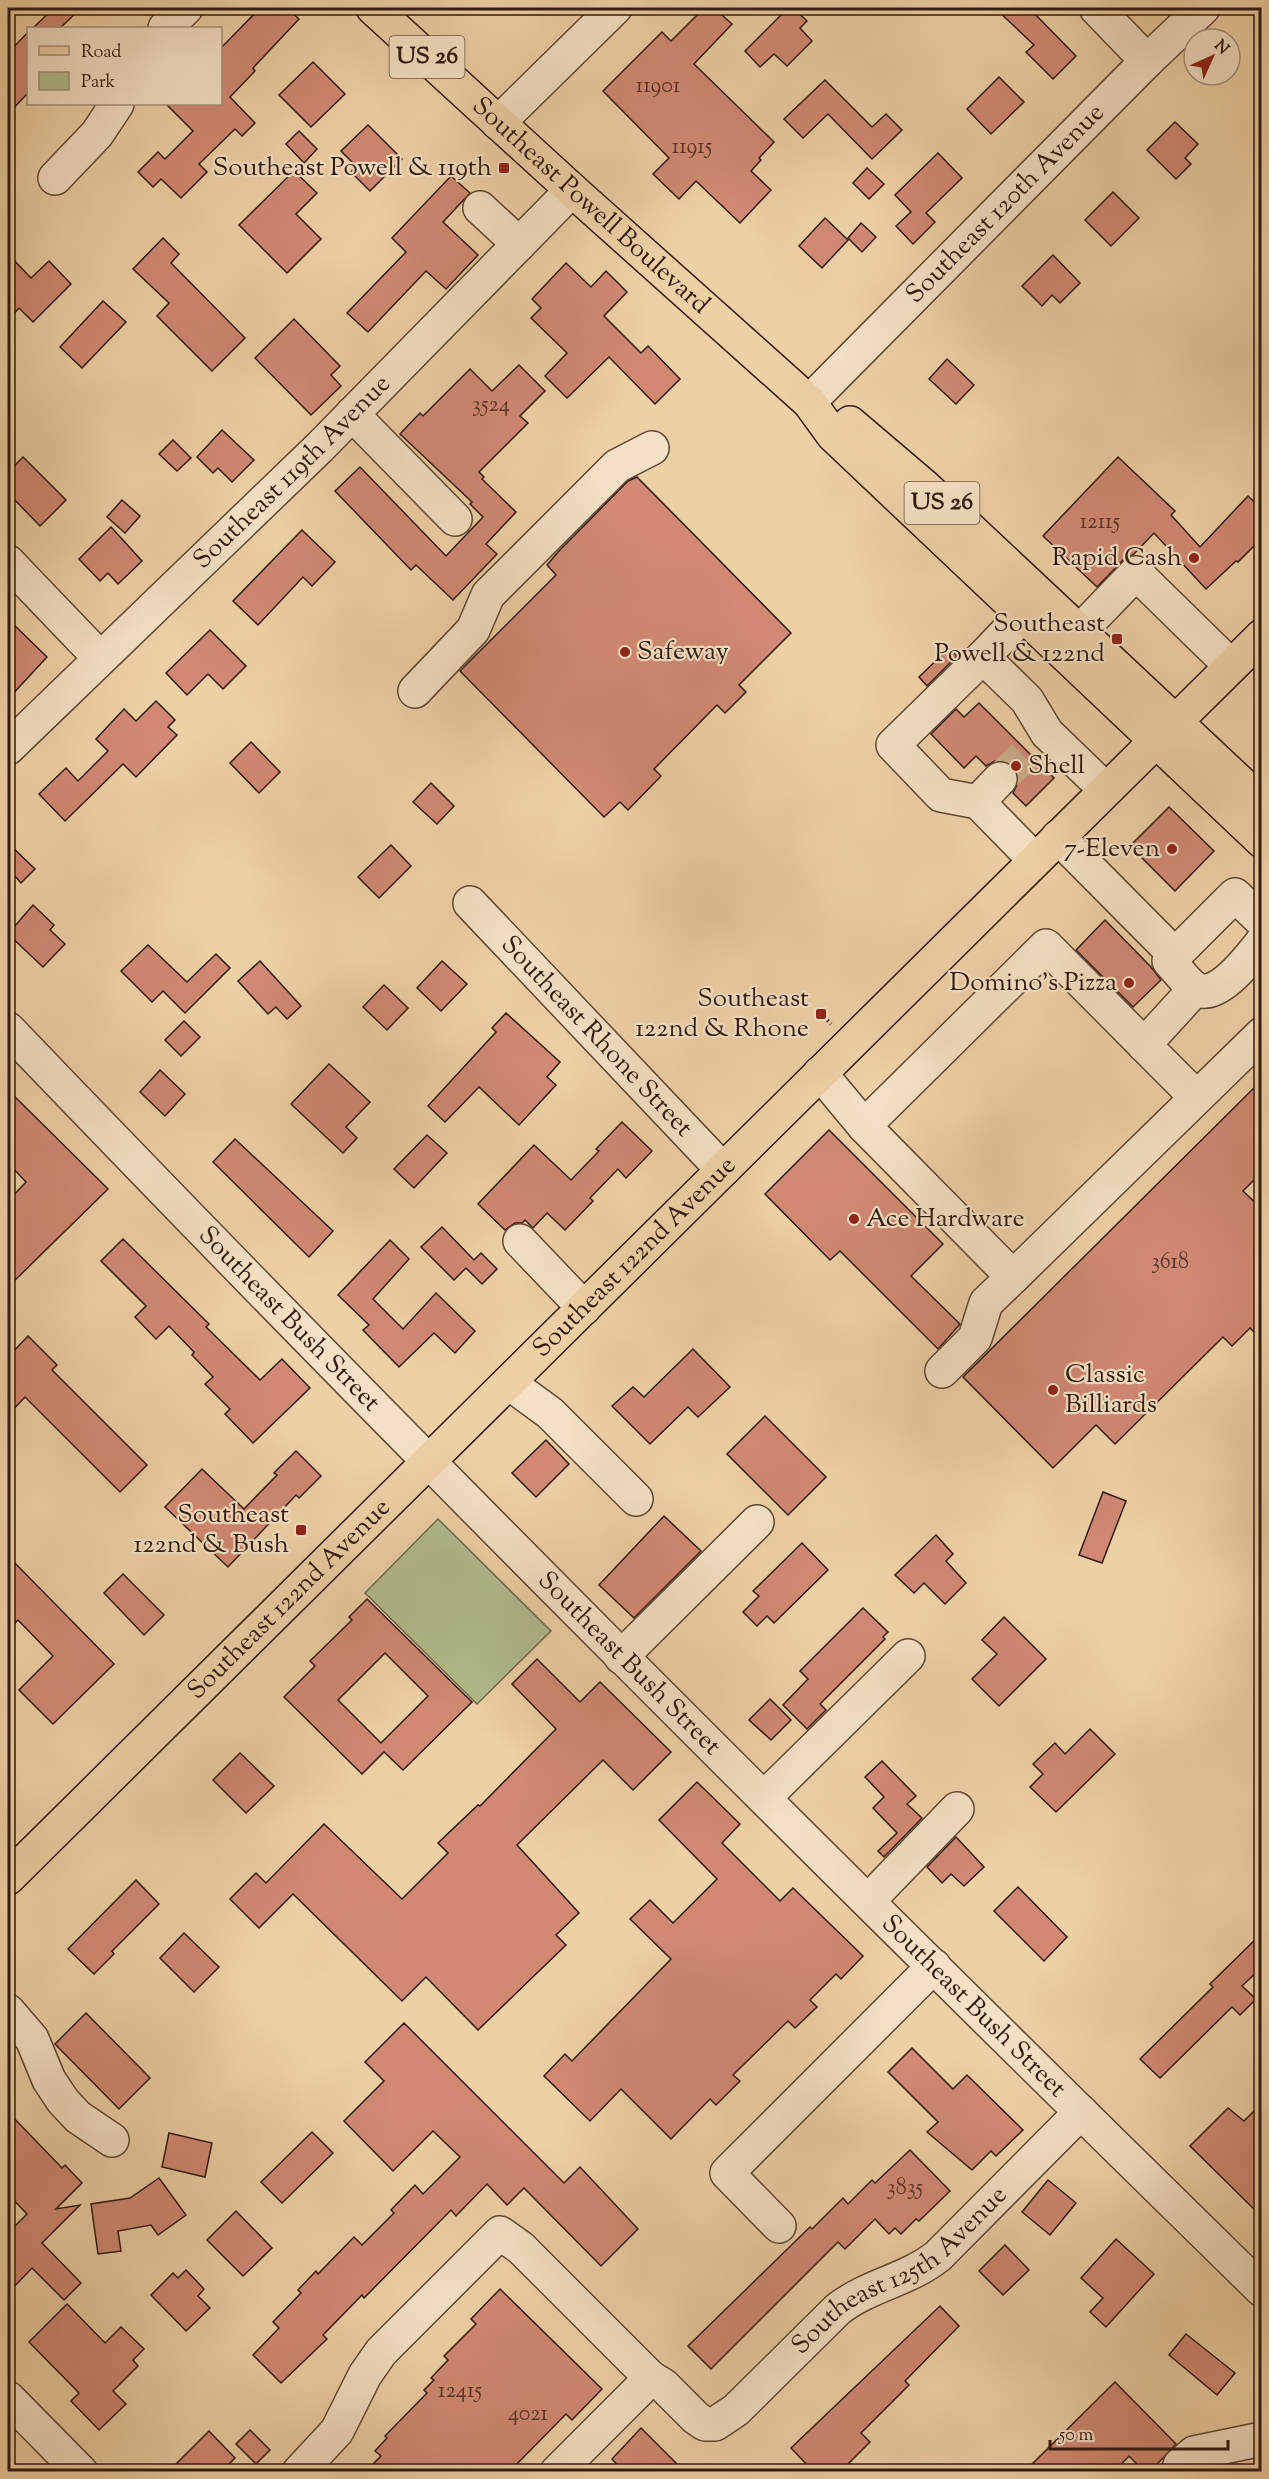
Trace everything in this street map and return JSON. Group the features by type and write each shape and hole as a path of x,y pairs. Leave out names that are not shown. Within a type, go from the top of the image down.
{"main road":[{"name":"Southeast Powell Boulevard","path":"373,8 809,402 833,435 1022,616 1165,732 1262,803"},
{"name":"Southeast Powell Boulevard","path":"809,402 846,419 932,494 1079,632 1262,841"},
{"name":"Southeast 122nd Avenue","path":"8,1878 1262,636"}],"street":[{"path":"166,27 186,8"},
{"path":"498,123 615,8"},
{"path":"1095,8 1147,61"},
{"name":"Southeast 120th Avenue","path":"809,402 1147,61 1203,8"},
{"path":"56,178 97,134 116,105"},
{"name":"Southeast 119th Avenue","path":"8,748 99,657 352,414 572,190"},
{"path":"480,208 519,244"},
{"path":"352,414 455,519"},
{"path":"415,691 473,630 488,595 616,466 652,448"},
{"path":"8,562 99,657"},
{"path":"1079,632 1136,573 1231,666"},
{"path":"1022,616 893,746 941,795 989,790 1035,860"},
{"path":"983,657 1027,700 1037,742 1105,789"},
{"path":"1058,837 1175,955"},
{"path":"1258,956 1218,988 1207,992 1196,989 1169,961 1234,895 1262,921"},
{"name":"Southeast Rhone Street","path":"470,903 723,1170"},
{"path":"864,1126 1046,946 1196,1097"},
{"path":"1144,1045 1196,989"},
{"path":"942,1371 975,1338 986,1304 1262,1034"},
{"name":"Southeast Bush Street","path":"14,1048 150,1178 621,1657 1262,2290"},
{"path":"820,1073 864,1126 1013,1277"},
{"path":"520,1240 584,1308"},
{"path":"509,1383 550,1413 636,1499"},
{"path":"621,1657 757,1522"},
{"path":"764,1797 908,1656"},
{"path":"868,1900 957,1809"},
{"path":"779,2226 727,2173 934,1966"},
{"path":"8,2011 32,2039 49,2080 63,2101 78,2117 112,2140"},
{"name":"Southeast 125th Avenue","path":"651,2378 663,2385 696,2418 705,2424 715,2424 736,2410 855,2295 910,2275 938,2256 1081,2112"},
{"path":"299,2472 337,2430 365,2375 381,2352 500,2233 521,2248 651,2378 557,2472"},
{"path":"8,2398 81,2472"},
{"path":"1179,2472 1180,2465 1194,2453 1262,2439"}],"green space":[{"path":"438,1519 551,1631 477,1704 365,1593"}],"building":[{"path":"54,8 81,8 61,27 34,27"},
{"path":"260,8 287,8 299,19 253,68 255,71 230,97 255,123 242,136 235,129 199,164 207,172 181,198 161,179 153,187 138,172 158,152 165,159 193,131 167,105 222,105 222,47"},
{"path":"704,8 714,8 732,24 694,64 774,142 759,158 761,160 751,171 771,190 740,223 696,181 679,199 653,174 669,158 603,91 662,32 671,41"},
{"path":"788,8 793,8 807,21 800,28 812,41 787,66 774,54 760,67 745,51"},
{"path":"995,8 1029,8 1076,56 1053,79 1026,52 1034,45"},
{"path":"27,33 27,94 8,114 8,53"},
{"path":"313,62 345,94 311,127 279,95"},
{"path":"999,77 1024,102 991,134 967,109"},
{"path":"825,80 872,127 886,114 902,130 872,159 828,114 803,138 784,119"},
{"path":"1175,122 1198,144 1185,158 1191,164 1176,179 1147,150"},
{"path":"368,125 402,159 370,191 351,172 356,166 341,151"},
{"path":"299,131 317,149 304,163 286,144"},
{"path":"938,153 962,178 926,213 935,222 913,244 896,226 911,212 895,195"},
{"path":"867,168 884,184 869,199 853,183"},
{"path":"294,171 317,193 296,214 321,239 287,273 239,225"},
{"path":"451,176 470,193 443,222 478,255 446,289 426,271 368,332 347,313 406,252 392,238"},
{"path":"1113,192 1139,218 1111,246 1085,220"},
{"path":"825,218 848,240 822,268 799,246"},
{"path":"861,223 876,237 862,252 848,238"},
{"path":"163,238 179,254 171,263 245,338 212,371 157,316 169,303 133,269"},
{"path":"8,254 31,278 49,261 71,284 33,322 19,308 8,320"},
{"path":"1053,255 1080,283 1060,303 1052,295 1042,306 1022,286"},
{"path":"566,263 591,287 606,271 627,292 604,316 641,353 648,346 680,379 655,404 609,357 567,398 545,376 567,353 531,318 541,308 532,299"},
{"path":"103,301 126,322 82,368 60,347"},
{"path":"294,319 340,366 331,375 341,386 311,415 255,358"},
{"path":"947,359 974,385 956,404 929,379"},
{"path":"519,365 545,391 520,416 528,423 479,472 484,477 482,479 516,512 486,544 497,554 453,600 416,565 411,570 335,491 360,467 446,556 483,517 470,504 472,502 400,434 420,413 423,416 470,369 492,391"},
{"path":"222,430 254,460 232,482 218,468 213,473 197,457"},
{"path":"173,440 191,458 177,471 159,454"},
{"path":"23,457 66,500 40,526 8,493 8,472"},
{"path":"1118,457 1175,511 1171,515 1200,547 1248,496 1262,509 1262,538 1206,589 1154,533 1097,587 1043,536"},
{"name":"Safeway","path":"637,477 791,633 739,685 746,692 725,713 717,705 654,769 661,776 628,810 620,802 604,817 460,671 556,575 547,565 558,552 628,481"},
{"path":"122,500 140,516 125,533 107,517"},
{"path":"111,527 142,561 118,584 108,573 100,581 79,559"},
{"path":"302,530 335,562 312,586 303,577 258,625 233,601"},
{"path":"8,619 47,657 8,699"},
{"path":"210,630 246,666 223,689 208,674 187,695 166,673"},
{"path":"949,648 957,656 927,686 919,677"},
{"path":"156,701 175,720 168,727 177,735 136,777 123,764 65,821 39,794 66,768 78,781 108,751 96,739 124,709 136,721"},
{"path":"979,703 1054,778 1026,806 1013,793 1018,783 1018,773 1012,765 1005,761 995,761 986,766 976,756 964,768 931,734 956,709 964,717"},
{"path":"251,742 280,772 259,793 230,763"},
{"path":"431,783 454,806 437,824 413,802"},
{"name":"7-Eleven","path":"1169,807 1214,851 1175,891 1130,846"},
{"path":"8,843 35,869 21,883 8,868"},
{"path":"391,845 411,866 379,898 358,877"},
{"path":"33,905 54,925 50,930 65,944 43,967 8,934"},
{"path":"1105,920 1161,980 1133,1007 1076,950"},
{"path":"148,945 187,982 216,954 230,968 185,1013 163,991 152,1002 121,971"},
{"path":"260,961 301,1006 287,1019 276,1007 268,1014 238,981"},
{"path":"442,961 467,984 441,1011 417,988"},
{"path":"384,985 408,1008 387,1030 363,1007"},
{"path":"506,1013 560,1062 547,1077 556,1085 519,1125 479,1087 445,1122 428,1106 496,1032 492,1028"},
{"path":"184,1021 200,1037 181,1056 165,1040"},
{"path":"329,1064 370,1102 346,1127 357,1138 343,1153 291,1104"},
{"path":"160,1070 185,1094 165,1116 140,1092"},
{"path":"1262,1080 1262,1172 1243,1191 1262,1209 1262,1340 1250,1328 1232,1346 1223,1337 1115,1444 1096,1425 1053,1468 963,1377"},
{"path":"8,1090 108,1189 8,1287 8,1201 26,1182 8,1163"},
{"path":"622,1122 652,1151 626,1178 618,1169 590,1198 593,1201 565,1230 547,1213 533,1228 525,1220 505,1230 478,1204 534,1145 571,1180 599,1151 596,1149"},
{"name":"Ace Hardware","path":"829,1130 943,1244 911,1276 960,1324 938,1349 840,1251 830,1260 765,1194"},
{"path":"427,1135 447,1153 414,1188 394,1169"},
{"path":"235,1139 333,1231 309,1257 213,1162"},
{"path":"442,1227 474,1260 481,1253 497,1269 482,1284 466,1268 454,1280 421,1247"},
{"path":"123,1239 209,1324 206,1327 260,1380 282,1359 310,1388 253,1443 225,1414 230,1409 205,1384 213,1377 192,1355 194,1352 169,1326 156,1339 135,1317 146,1306 101,1261"},
{"path":"390,1240 409,1259 373,1299 403,1329 436,1293 475,1331 455,1353 434,1333 399,1367 363,1330 369,1325 338,1295"},
{"path":"28,1336 57,1365 52,1370 147,1465 120,1492 25,1397 8,1415 8,1357"},
{"path":"693,1349 730,1387 698,1417 688,1407 650,1444 612,1406 633,1387 644,1397"},
{"path":"765,1416 826,1477 788,1515 727,1454"},
{"path":"546,1440 569,1464 536,1497 512,1473"},
{"path":"296,1451 321,1476 299,1498 296,1495 228,1567 165,1507 202,1469 244,1509 277,1475 274,1473"},
{"path":"1103,1492 1126,1501 1102,1563 1079,1555"},
{"path":"664,1516 701,1551 634,1618 599,1585"},
{"path":"936,1535 953,1554 946,1561 966,1583 945,1604 924,1583 914,1593 895,1575"},
{"path":"802,1543 828,1570 774,1623 767,1616 757,1626 743,1612 759,1596 753,1591"},
{"path":"8,1556 114,1664 53,1724 19,1690 53,1656 18,1620 8,1630"},
{"path":"123,1574 164,1615 144,1635 104,1593"},
{"path":"367,1599 472,1702 403,1770 384,1752 362,1774 284,1697 315,1666 310,1661 352,1620 349,1617","holes":["385,1653 428,1696 381,1743 338,1700"]},
{"path":"863,1608 888,1632 883,1637 885,1639 820,1704 826,1710 807,1729 783,1705 808,1679 800,1671"},
{"path":"1004,1617 1046,1659 999,1706 972,1679 997,1654 982,1640"},
{"path":"537,1659 580,1702 600,1682 671,1752 633,1790 603,1760 517,1845 579,1913 556,1935 566,1945 478,2030 426,1977 402,2001 293,1894 259,1928 230,1899 256,1873 266,1883 324,1824 402,1899 448,1853 438,1843 478,1805 480,1806 556,1729 512,1684"},
{"path":"770,1699 791,1720 771,1740 749,1720"},
{"path":"1090,1729 1115,1754 1056,1812 1030,1787 1043,1774 1033,1764 1055,1743 1065,1754"},
{"path":"240,1753 274,1786 246,1813 213,1780"},
{"path":"882,1761 916,1796 907,1804 922,1818 884,1857 878,1851 897,1833 873,1808 884,1797 865,1777"},
{"path":"697,1782 740,1824 722,1843 780,1901 793,1888 863,1956 841,1979 836,1974 810,2000 817,2007 795,2028 788,2021 733,2075 740,2081 716,2105 710,2099 671,2139 621,2089 590,2121 544,2076 565,2054 572,2061 671,1959 630,1919 650,1900 673,1923 717,1879 659,1820"},
{"path":"956,1837 984,1867 964,1886 951,1874 942,1883 927,1867"},
{"path":"136,1880 159,1904 112,1951 114,1954 94,1974 68,1949"},
{"path":"1018,1887 1067,1937 1044,1961 994,1911"},
{"path":"184,1933 219,1967 194,1992 160,1958"},
{"path":"1262,1933 1262,1967 1242,1986 1256,1999 1240,2015 1232,2007 1160,2078 1140,2059 1213,1987 1210,1984"},
{"path":"86,2013 150,2078 119,2109 55,2044"},
{"path":"404,2023 564,2183 580,2167 638,2229 601,2266 524,2188 507,2205 487,2184 456,2216 451,2210 364,2298 362,2295 323,2335 327,2339 281,2383 253,2355 279,2328 273,2322 301,2293 298,2290 316,2271 318,2274 354,2237 362,2245 394,2213 391,2210 415,2185 423,2194 460,2157 433,2131 393,2171 344,2121 384,2081 365,2062"},
{"path":"912,2048 953,2089 967,2075 1023,2130 996,2156 991,2151 972,2170 927,2132 938,2122 888,2072"},
{"path":"1262,2103 1262,2217 1190,2146 1228,2108 1244,2121"},
{"path":"8,2112 62,2168 65,2165 82,2183 56,2209 80,2205 42,2243 81,2283 64,2300 32,2268 8,2293 8,2233 27,2214 8,2194"},
{"path":"312,2132 333,2153 282,2203 261,2182"},
{"path":"169,2133 212,2143 205,2177 162,2167"},
{"path":"910,2150 950,2191 919,2221 916,2219 901,2234 895,2228 889,2234 875,2219 845,2249 838,2242 711,2369 688,2346 810,2227 812,2229 843,2198 848,2204 872,2180 875,2183"},
{"path":"159,2178 186,2215 158,2235 151,2225 118,2231 121,2251 98,2254 91,2204 130,2198"},
{"path":"1048,2180 1076,2203 1050,2235 1022,2212"},
{"path":"236,2211 272,2248 243,2276 207,2240"},
{"path":"1116,2239 1154,2274 1106,2327 1090,2312 1103,2298 1081,2278"},
{"path":"1005,2245 1029,2270 1003,2295 979,2271"},
{"path":"186,2270 204,2289 198,2296 210,2308 186,2331 151,2295 173,2273 178,2278"},
{"path":"500,2289 602,2389 572,2420 566,2414 509,2472 365,2472 381,2456 375,2451 387,2438 385,2436 427,2393 424,2390 434,2380 431,2378 448,2360 444,2356 476,2324 471,2319"},
{"path":"67,2304 105,2343 121,2327 144,2349 133,2360 138,2366 113,2391 126,2404 99,2430 71,2401 79,2393 29,2342"},
{"path":"940,2306 959,2326 905,2381 909,2385 861,2433 870,2442 840,2472 814,2472 791,2448"},
{"path":"1186,2334 1235,2373 1217,2395 1169,2355"},
{"path":"1115,2382 1176,2444 1149,2472 1145,2472 1129,2456 1114,2472 1024,2472"},
{"path":"641,2428 685,2472 624,2472 612,2459"},
{"path":"250,2430 270,2450 256,2464 236,2444"},
{"path":"209,2431 235,2458 221,2472 168,2472"}],"tunnel":[{"path":"1000,779 1028,752"}],"place":[{"name":"Southeast Powell & 119th","path":"504,168"},
{"name":"Rapid Cash","path":"1194,558"},
{"name":"Southeast Powell & 122nd","path":"1117,639"},
{"name":"Safeway","path":"625,652"},
{"name":"Shell","path":"1016,766"},
{"name":"7-Eleven","path":"1172,849"},
{"name":"Domino's Pizza","path":"1129,983"},
{"name":"Southeast 122nd & Rhone","path":"821,1014"},
{"name":"Ace Hardware","path":"854,1219"},
{"name":"Classic Billiards","path":"1053,1390"},
{"name":"Southeast 122nd & Bush","path":"301,1530"}]}
